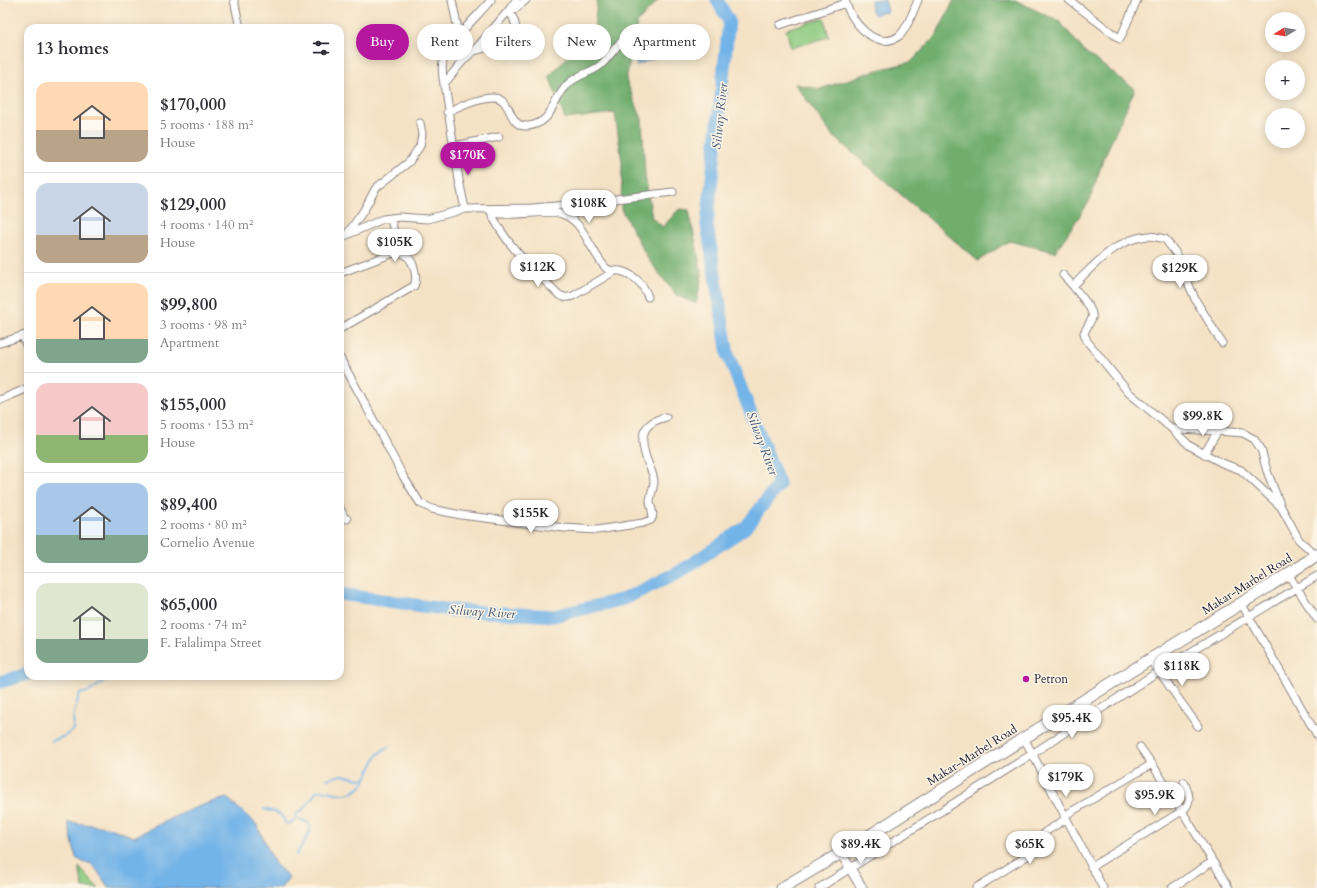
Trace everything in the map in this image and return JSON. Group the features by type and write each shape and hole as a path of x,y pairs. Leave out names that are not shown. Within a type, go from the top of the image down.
{"main road":[{"name":"Makar-Marbel Road","path":"782,888 841,853 1288,574 1316,555"}],"street":[{"path":"234,0 239,24"},
{"path":"452,0 457,24"},
{"path":"469,24 491,0"},
{"path":"444,84 510,11 516,0"},
{"path":"510,11 526,0"},
{"path":"780,24 846,1 854,19 864,31 873,37 886,40 900,36 904,31 918,0"},
{"path":"1069,0 1111,32 1124,29 1137,0"},
{"path":"1078,7 1082,0"},
{"path":"474,51 502,43 514,36 517,29 510,11"},
{"path":"447,112 483,98 494,96 502,99 506,103 515,121 520,125 526,126 543,121 549,115 568,84 598,67 608,59 619,44"},
{"path":"445,60 443,64 447,112 465,209"},
{"path":"344,236 364,210 376,188 409,162 420,146 422,140 420,123"},
{"path":"454,146 499,136"},
{"path":"344,237 383,219 400,217 427,219 465,209 491,210 532,208 673,192"},
{"path":"491,210 507,239 521,256 562,297 566,298 573,296 615,271"},
{"path":"491,210 510,214 562,214 576,223 581,229 607,270 619,270 637,279 646,291 648,297"},
{"path":"344,327 414,286 416,279 412,262 409,257 397,248 391,218"},
{"path":"1072,286 1114,248 1137,238 1151,236 1164,239 1175,252 1195,299 1222,343"},
{"path":"344,272 399,251"},
{"path":"1063,275 1090,308 1093,314 1084,333 1087,341 1128,392 1190,446 1204,454 1241,470 1282,507"},
{"path":"0,344 24,335"},
{"path":"344,365 403,476 420,503 432,509 461,516 597,530 643,523 651,520 653,514 650,499 654,481 651,468 645,454 643,439 644,431 652,422 666,417"},
{"path":"1,397 24,389"},
{"path":"1170,428 1178,430 1243,433 1254,439 1259,444 1267,471 1282,507 1300,540 1316,555"},
{"path":"1204,454 1218,431"},
{"path":"1288,574 1317,619"},
{"path":"818,888 1032,754 1159,671 1317,576"},
{"path":"1241,603 1317,735"},
{"path":"1150,659 1198,726"},
{"path":"1024,738 1103,888"},
{"path":"1140,747 1182,811 1229,888"},
{"path":"976,888 1039,848 1045,832 1152,764"},
{"path":"1091,866 1182,811 1190,799 1184,782"},
{"path":"841,853 862,888"},
{"path":"1172,888 1212,862"}],"green space":[{"path":"597,0 658,0 637,24 619,24 619,60 630,60 626,80 642,119 645,175 652,218 663,227 679,209 689,210 702,275 696,304 676,295 648,259 621,209 622,162 615,113 565,119 549,76 565,60 611,60 611,24 595,24"},
{"path":"954,0 1015,0 1060,22 1085,52 1135,89 1103,160 1089,202 1055,252 1009,241 978,261 832,135 795,84 820,89 877,70 911,62 936,36"},
{"path":"824,18 829,37 791,48 786,29"},
{"path":"79,867 97,887 99,888 83,888"}],"water":[{"path":"871,0 885,0 888,11 886,13 881,12 875,15 871,9"},
{"path":"635,60 650,60 637,65"},
{"path":"227,798 257,825 275,864 289,877 281,888 109,888 90,863 85,863 76,858 68,822 107,827 134,837 202,805"}],"waterway":[{"name":"Silway River","path":"344,595 450,610 554,616 624,599 681,571 745,528 779,484 728,355 707,225 729,21 717,0"},
{"name":"Silway River","path":"0,682 24,675"},
{"path":"52,741 65,736 73,730 74,713 79,695 96,688 104,680"},
{"path":"296,855 310,831 309,824 297,818 296,814 306,806 317,791 321,790 339,794 348,794 360,788 368,776 377,756 389,747"},
{"path":"327,779 342,775 360,779 366,778"},
{"path":"264,809 280,815 286,824 291,823 296,817"}],"place":[{"name":"Petron","path":"1026,679"}]}
